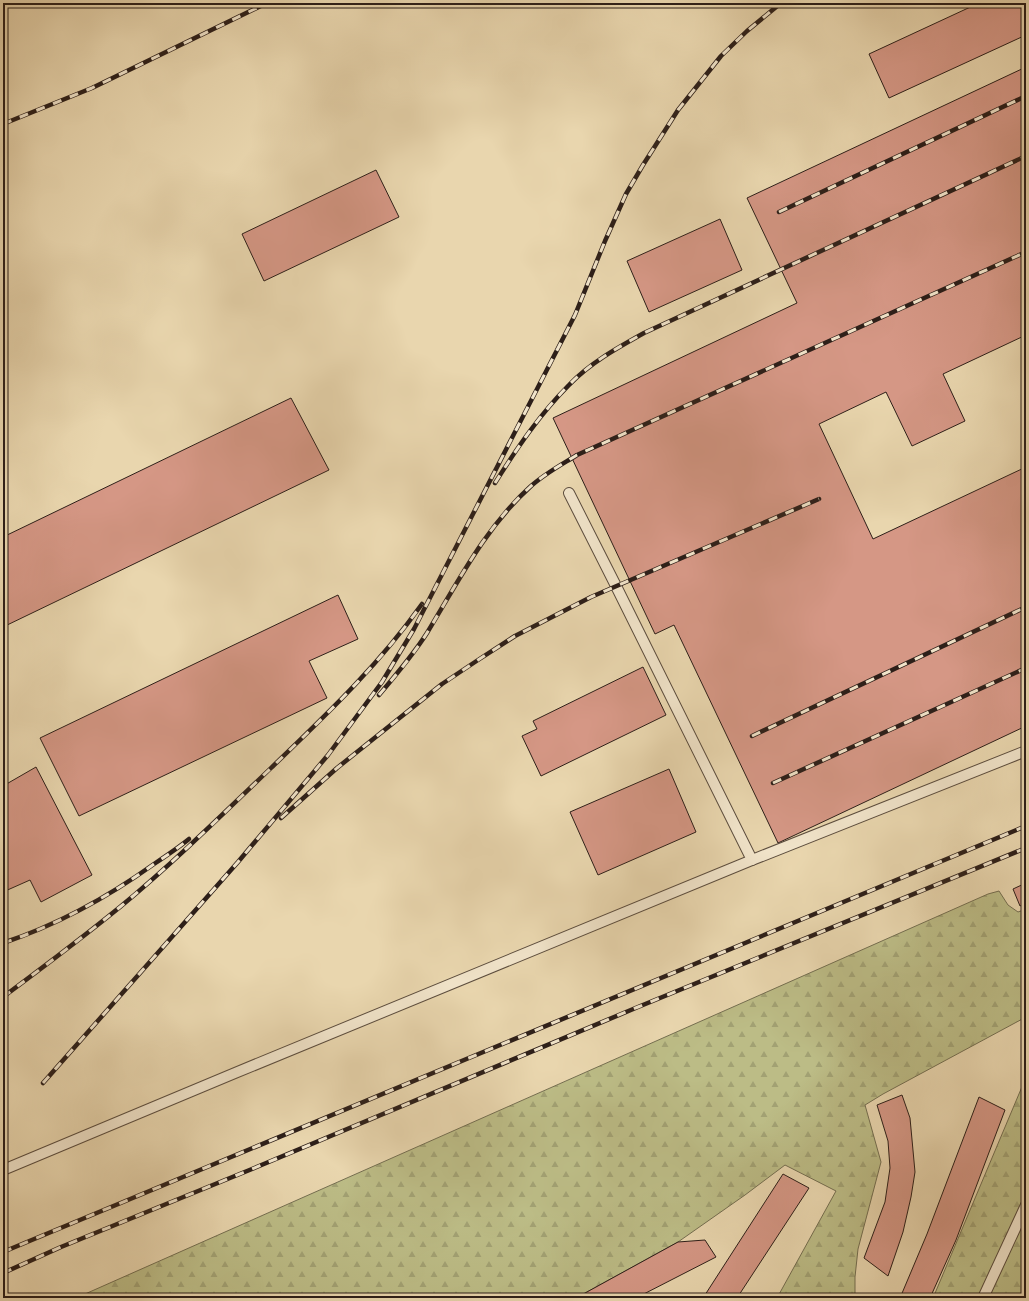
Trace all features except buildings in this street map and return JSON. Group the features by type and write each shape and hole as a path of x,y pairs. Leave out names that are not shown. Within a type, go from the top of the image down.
{"lane":[{"path":"568,493 616,586 752,860"},
{"path":"3,1170 752,860 1026,751"},
{"path":"983,1298 1026,1205"}],"green space":[{"path":"999,891 1008,905 1018,912 1026,909 1026,1017 865,1105 881,1162 858,1249 855,1277 855,1298 777,1298 836,1191 785,1165 678,1242 576,1298 76,1298 988,894"},
{"path":"1026,1079 1026,1298 933,1298 1024,1082"}],"railway":[{"path":"3,124 92,88 267,3"},
{"path":"43,1083 238,862 328,755 382,682 414,629 575,315 626,194 643,165 678,110 721,56 747,31 781,3"},
{"path":"779,212 1026,96"},
{"path":"495,483 529,432 558,396 577,377 614,350 644,333 1026,156"},
{"path":"379,695 422,641 473,556 499,520 535,482 577,455 1026,252"},
{"path":"281,818 337,768 442,684 515,636 591,597 819,499"},
{"path":"3,997 120,907 197,839 312,729 351,689 388,648 422,604"},
{"path":"752,736 1026,607"},
{"path":"773,783 1026,668"},
{"path":"3,1252 1026,826"},
{"path":"3,943 43,928 100,899 137,876 189,839"},
{"path":"3,1273 61,1247 252,1169 638,1007 1026,848"}]}
